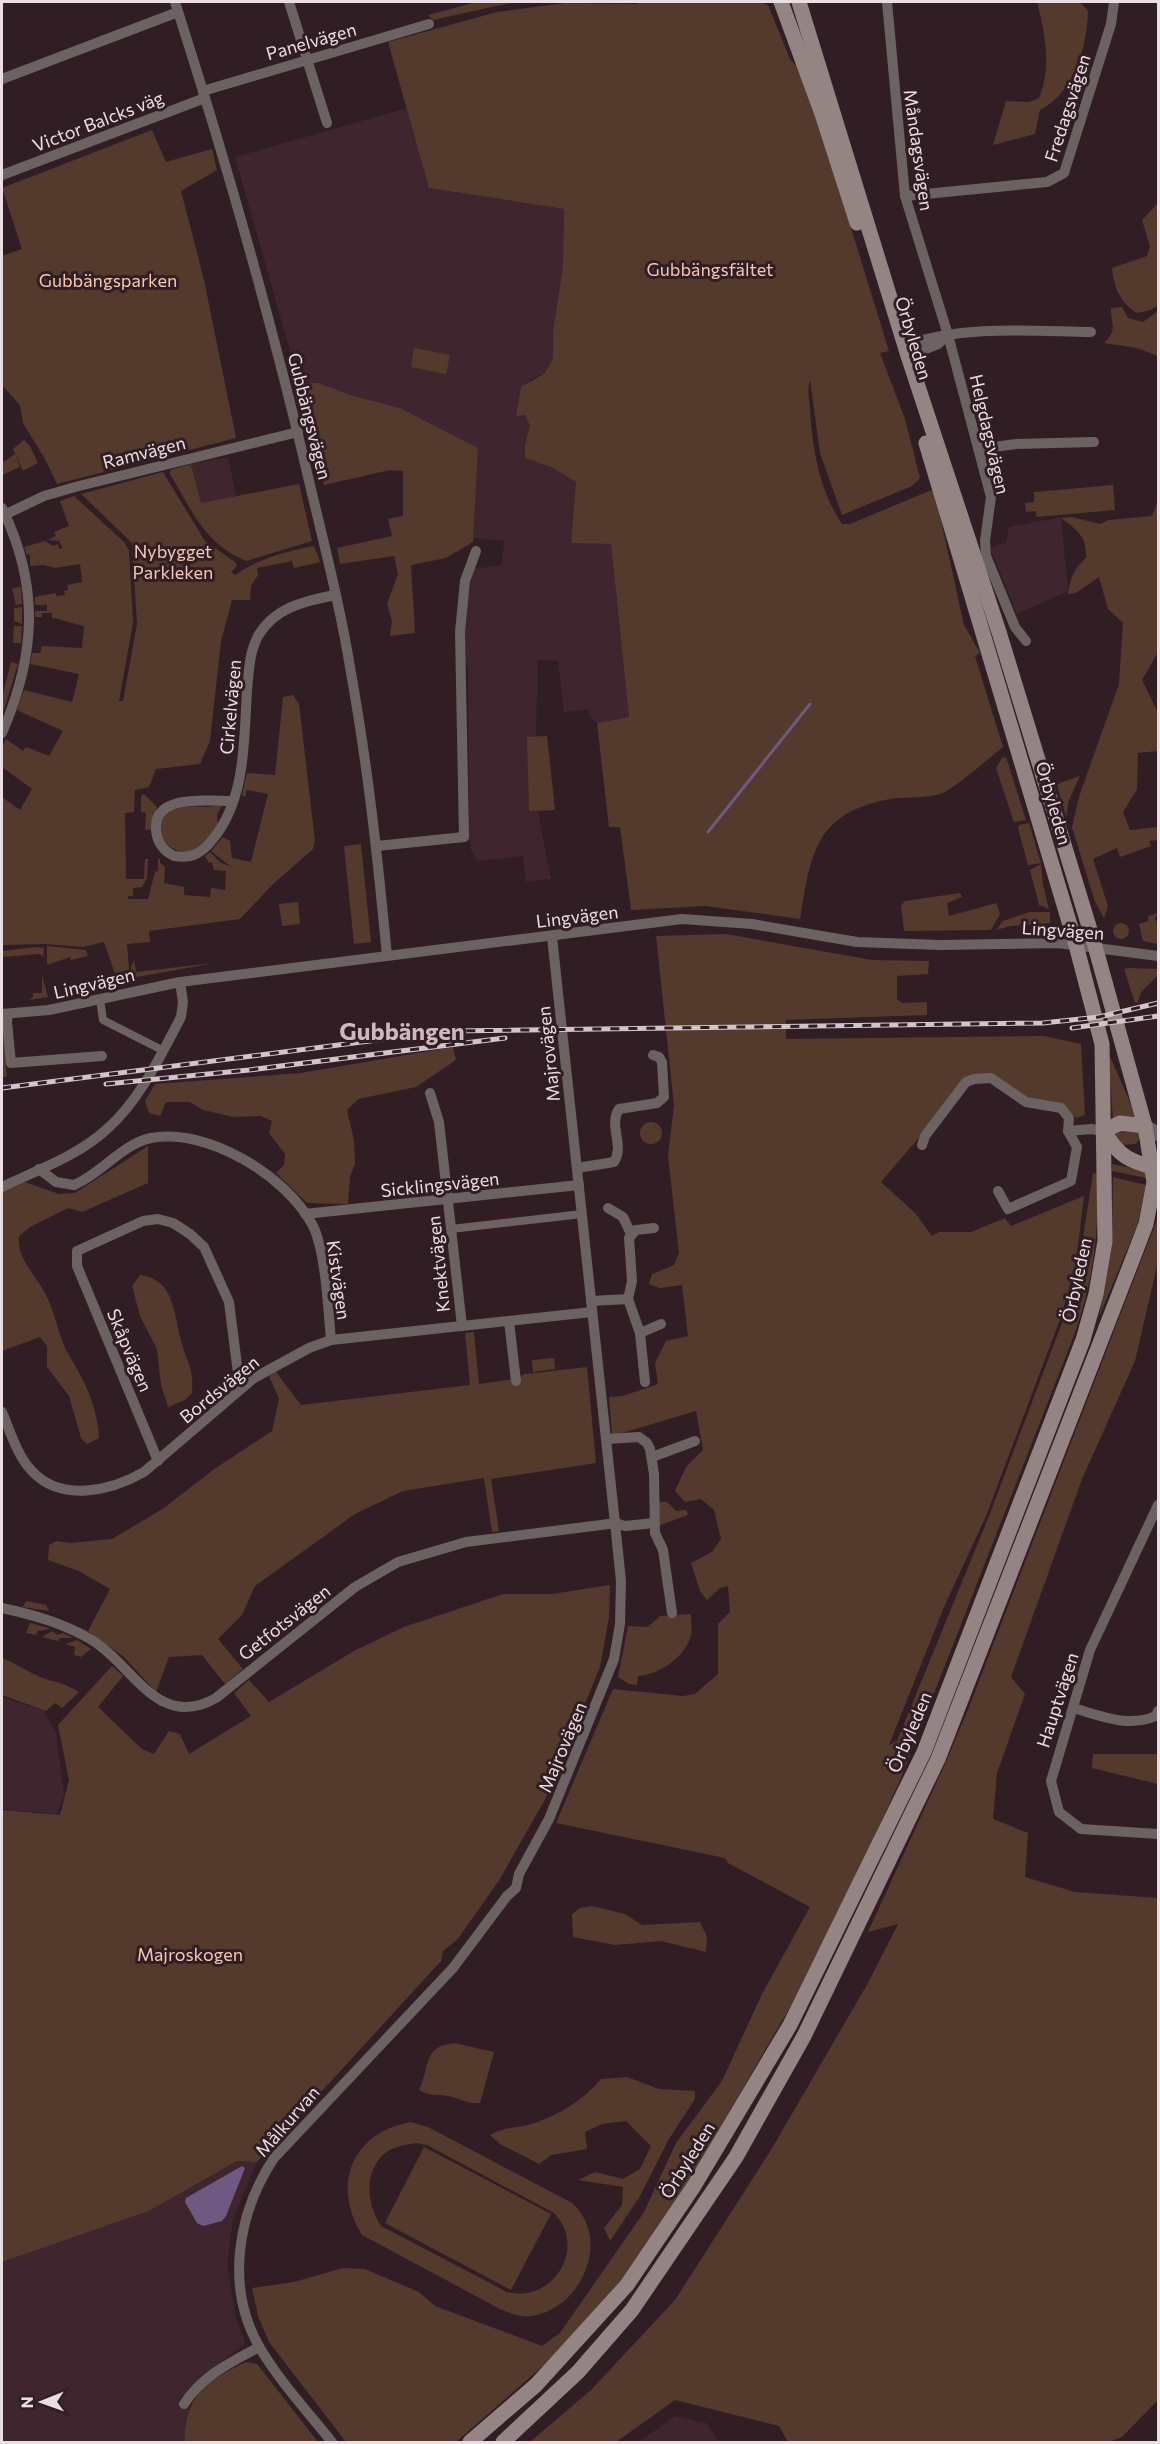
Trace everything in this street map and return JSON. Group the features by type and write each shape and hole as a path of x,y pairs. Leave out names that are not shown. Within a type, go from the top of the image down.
{"main road":[{"name":"Örbyleden","path":"470,2442 536,2385 575,2345 627,2285 658,2243 790,2025 924,1752 1083,1340 1096,1294 1105,1241 1102,1044 1085,945 999,632 906,351 803,3"},
{"name":"Örbyleden","path":"503,2442 550,2401 632,2310 736,2157 804,2036 938,1759 1146,1224 1154,1190 1156,1167 1152,1130 1137,1100 1085,945 822,114 782,6"},
{"path":"1152,1130 1120,1123 1104,1131 1118,1152 1126,1159 1156,1167"}],"street":[{"path":"289,2 327,123"},
{"name":"Måndagsvägen","path":"887,2 905,196 948,335"},
{"name":"Fredagsvägen","path":"905,196 1047,182 1064,173 1111,24 1114,2"},
{"path":"782,6 803,3"},
{"path":"2,79 176,7"},
{"name":"Gubbängsvägen","path":"176,7 234,190 298,432 335,595 351,670 377,846 387,956"},
{"name":"Panelvägen","path":"204,94 429,24"},
{"name":"Victor Balcks väg","path":"2,175 204,94"},
{"path":"906,351 938,344 948,335 978,330 1091,332"},
{"name":"Helgdagsvägen","path":"948,335 992,497 985,541 986,556 1015,627 1026,641"},
{"name":"Ramvägen","path":"3,513 44,496 75,487 298,432"},
{"path":"979,449 1016,444 1094,442"},
{"path":"2,733 15,703 24,669 30,619 24,565 3,513"},
{"path":"377,846 464,837 460,632 465,581 476,551"},
{"name":"Cirkelvägen","path":"233,801 174,803 161,812 158,819 156,833 159,842 174,856 187,857 200,853 222,827 233,801 241,767 250,660 257,637 275,616 296,603 335,595"},
{"name":"Lingvägen","path":"5,1014 49,1010 180,982 699,919 752,924 857,942 1085,945 1158,956"},
{"name":"Majrovägen","path":"461,1958 516,1888 519,1874 549,1819 608,1679 620,1624 621,1581 607,1439 552,937"},
{"path":"2,1187 87,1144 106,1131 139,1092 181,1017 183,1002 180,982"},
{"path":"100,999 103,1020 159,1054"},
{"path":"5,1014 11,1063 102,1056"},
{"path":"577,1168 614,1162 618,1152 615,1118 619,1109 657,1103 664,1098 662,1062 659,1057 653,1055"},
{"path":"922,1145 925,1136 962,1087 974,1079 991,1078 1026,1102 1061,1108 1070,1118 1068,1131 1077,1147 1071,1180 1008,1209 998,1191"},
{"name":"Knektvägen","path":"430,1093 439,1122 462,1326"},
{"path":"1068,1131 1091,1129 1104,1131"},
{"name":"Kistvägen","path":"39,1169 56,1182 74,1185 141,1142 165,1137 198,1141 223,1149 257,1167 274,1180 305,1214 317,1238 331,1340"},
{"name":"Sicklingsvägen","path":"305,1214 579,1185"},
{"path":"608,1208 622,1217 631,1234"},
{"path":"451,1229 582,1214"},
{"name":"Skåpvägen","path":"158,1461 77,1266 77,1251 143,1221 158,1219 174,1223 190,1234 204,1247 229,1302 240,1389"},
{"path":"645,1382 640,1333 628,1299 632,1287 628,1238 636,1230 654,1228"},
{"path":"592,1307 628,1299"},
{"name":"Bordsvägen","path":"2,1412 30,1469 42,1481 60,1488 88,1491 115,1486 144,1473 240,1389 271,1368 331,1340 509,1321 592,1307"},
{"path":"509,1321 516,1381"},
{"path":"640,1333 661,1324"},
{"path":"607,1439 639,1437 647,1443 652,1457 655,1533 664,1557 672,1613"},
{"path":"652,1457 695,1441"},
{"name":"Hauptvägen","path":"1158,1505 1090,1650 1051,1781 1059,1812 1081,1829 1158,1834"},
{"path":"615,1523 625,1526 654,1523"},
{"name":"Getfotsvägen","path":"2,1608 65,1625 113,1656 162,1702 177,1708 197,1707 216,1698 355,1587 398,1562 466,1542 615,1523"},
{"path":"1073,1708 1122,1722 1144,1721 1156,1716 1158,1711"},
{"name":"Målkurvan","path":"332,2442 260,2347 245,2307 239,2267 246,2214 258,2182 274,2158 461,1958"},
{"path":"184,2404 193,2391 215,2370 260,2347"}],"shaded area":[{"path":"407,108 430,188 564,209 563,266 553,331 553,359 544,374 531,379 516,415 525,415 530,426 525,444 526,458 551,467 576,482 571,542 611,544 629,717 597,723 590,718 588,709 564,712 558,661 538,660 536,736 547,736 555,810 538,812 551,879 526,882 523,856 477,861 471,850 466,817 469,813 468,667 465,665 463,632 473,569 502,565 504,541 473,538 478,448 318,383 299,383 235,157"},
{"path":"228,457 236,496 201,503 191,464"},
{"path":"1061,517 1068,591 1017,614 990,548 1006,543 1009,527"},
{"path":"2,1697 44,1711 56,1733 64,1795 57,1814 2,1809"},
{"path":"237,2161 257,2162 233,2219 227,2265 236,2319 245,2341 244,2345 200,2377 178,2401 189,2407 185,2442 2,2442 2,2262 149,2211"},
{"path":"242,2166 245,2168 226,2216 222,2221 203,2226 197,2223 185,2202 186,2198"},
{"path":"675,2416 706,2423 719,2442 639,2442"}],"green space":[{"path":"477,2 514,2 433,20 428,15"},
{"name":"Gubbängsfältet","path":"637,2 761,2 768,5 790,59 799,69 814,108 889,351 880,353 905,419 920,478 912,486 842,515 820,453 810,380 808,393 813,437 822,483 842,524 850,524 934,489 964,625 980,653 975,656 1003,747 962,780 940,794 885,800 861,807 843,816 829,828 813,858 800,919 705,906 631,910 620,827 609,827 597,723 629,717 611,544 571,543 576,482 551,467 525,458 525,444 530,426 525,415 516,416 521,387 544,374 553,359 553,331 563,266 564,209 429,188 388,42 497,12 565,3 637,4"},
{"path":"1037,2 1080,2 1088,11 1081,54 1070,81 1062,92 1040,110 1035,134 993,145 1006,101 1029,102 1039,98 1043,86 1046,50"},
{"name":"Gubbängsparken","path":"152,130 166,162 212,149 217,170 181,191 204,280 236,438 57,484 23,423 20,405 2,385 2,256 22,249 2,188"},
{"path":"1158,203 1158,305 1151,310 1137,313 1119,294 1112,268 1147,256 1150,247 1142,220"},
{"path":"1122,307 1128,318 1143,322 1158,311 1158,356 1137,348 1104,343 1111,335 1113,327 1111,308"},
{"path":"414,348 450,355 446,374 411,367"},
{"path":"299,383 318,383 353,396 400,408 478,448 473,542 446,558 411,565 415,633 390,636 392,621 387,604 398,574 394,556 340,564 337,548 392,536 388,519 403,516 403,471 390,470 324,485"},
{"path":"24,440 30,446 38,463 23,471 13,449"},
{"path":"15,454 20,467 2,475 2,463"},
{"path":"191,464 201,503 299,484 312,541 246,561 231,553 219,545 200,525 170,474 170,470"},
{"name":"Nybygget Parkleken","path":"163,472 205,541 235,562 237,566 231,572 235,575 273,556 314,546 320,562 294,568 292,561 257,568 258,575 251,586 250,600 232,600 221,641 210,741 200,764 156,769 149,787 135,790 134,812 125,813 126,879 144,879 145,859 148,859 147,878 142,887 133,888 133,896 127,896 129,899 148,899 155,872 158,871 158,859 165,867 164,883 184,887 184,895 210,897 211,888 225,890 226,871 214,870 212,862 209,863 205,856 210,852 221,863 230,866 211,851 223,837 230,841 232,858 251,862 268,794 247,790 245,797 242,795 247,773 275,775 283,697 293,695 299,704 315,841 313,849 272,885 240,919 149,931 150,942 127,944 130,980 122,981 115,974 104,942 83,947 45,944 2,945 2,797 20,810 32,789 2,767 2,747 6,739 23,751 26,747 49,756 63,731 17,710 24,690 72,702 79,674 30,664 32,653 40,653 42,646 82,648 84,626 52,618 52,613 42,613 42,617 35,617 35,611 47,611 47,605 35,605 35,597 56,593 56,596 65,595 64,591 68,590 67,585 82,582 80,564 55,568 43,565 30,566 30,554 27,555 24,547 45,541 53,546 58,544 59,549 63,548 59,541 48,540 56,536 54,532 69,526 60,501 74,496 124,542 129,551 133,623 119,701 123,701 137,624 132,543 81,494"},
{"path":"1113,485 1115,510 1036,517 1036,511 1026,512 1025,503 1034,502 1034,492"},
{"path":"1158,500 1158,652 1142,680 1158,713 1158,751 1138,753 1137,789 1123,812 1130,830 1158,827 1158,840 1149,841 1151,846 1120,857 1117,848 1093,859 1108,906 1104,918 1095,902 1072,827 1079,797 1119,684 1123,623 1108,609 1099,577 1076,593 1068,594 1073,574 1086,558 1086,550 1080,534 1061,518 1072,517 1100,524 1109,520 1152,516"},
{"path":"21,587 22,604 16,605 12,588"},
{"path":"22,607 22,624 14,621 14,608"},
{"path":"14,626 22,626 21,643 13,643"},
{"path":"11,662 18,664 2,716 2,697"},
{"path":"547,736 555,810 529,811 527,737"},
{"path":"1006,757 1026,820 1014,822 996,768 1002,758"},
{"path":"1080,776 1069,800 1066,817 1057,784"},
{"path":"144,794 157,807 150,830 145,830 146,813 141,812 141,796"},
{"path":"223,804 217,814 218,825 196,849 184,852 176,850 164,839 160,825 163,817 169,811 182,807 207,807"},
{"path":"1029,823 1041,863 1028,865 1018,828 1019,825"},
{"path":"361,844 371,942 354,944 344,846"},
{"path":"1041,864 1049,909 1039,905 1030,870"},
{"path":"960,893 962,897 947,903 949,916 996,903 1000,914 991,930 904,931 901,906 905,901"},
{"path":"298,902 300,924 282,926 279,904"},
{"path":"1030,912 1050,912 1050,923 1010,926 996,930 1003,921"},
{"path":"1158,913 1155,918 1158,926 1158,944 1143,941 1139,924 1148,921 1148,916"},
{"path":"1121,923 1127,925 1129,931 1127,937 1121,939 1115,937 1113,931 1115,925"},
{"path":"726,934 872,960 929,961 928,974 897,976 897,999 902,1003 927,1002 927,1015 786,1020 786,1039 1044,1036 1081,1044 1085,1115 1076,1118 1064,1106 1034,1102 999,1080 970,1078 881,1182 915,1213 932,1236 939,1232 971,1232 1005,1218 1011,1226 1084,1196 1076,1262 1062,1314 986,1516 944,1607 889,1745 897,1741 989,1516 1065,1315 1081,1251 1093,1173 1097,1174 1098,1195 1096,1237 1086,1298 1073,1338 901,1778 866,1855 792,2004 689,2181 621,2282 551,2359 456,2442 346,2442 269,2342 258,2316 252,2288 294,2282 343,2268 365,2269 419,2292 435,2306 542,2346 560,2333 644,2212 676,2143 722,2081 762,1994 810,1907 728,1863 725,1858 556,1823 613,1689 683,1696 695,1694 718,1674 718,1624 730,1612 728,1586 720,1588 707,1600 700,1591 691,1563 712,1552 721,1539 714,1510 701,1499 685,1502 675,1491 686,1467 703,1450 696,1411 612,1436 609,1397 623,1396 658,1384 655,1363 666,1341 688,1336 682,1285 660,1288 649,1284 652,1274 674,1265 679,1253 668,1156 674,1105 656,936"},
{"path":"47,946 86,950 88,956 71,960 70,957 47,965"},
{"path":"44,948 43,957 40,954 2,957 2,951"},
{"path":"134,960 136,972 214,963 132,978 131,967"},
{"path":"1124,969 1158,969 1158,975 1141,992 1138,1002 1135,1003"},
{"path":"42,975 48,997 29,1000 33,997 33,993 42,993"},
{"path":"2,1026 4,1026 7,1077 2,1077"},
{"path":"453,1047 456,1060 416,1087 358,1099 347,1110 354,1140 355,1164 350,1176 348,1204 307,1203 276,1173 284,1165 285,1154 269,1133 272,1121 260,1116 234,1117 203,1110 190,1102 166,1102 160,1116 149,1113 145,1101 155,1084 301,1073"},
{"path":"1108,1052 1137,1118 1113,1119"},
{"path":"651,1122 659,1125 662,1133 659,1141 651,1144 643,1141 640,1133 643,1125"},
{"path":"1137,1128 1141,1136 1136,1144 1123,1145 1116,1138 1116,1129"},
{"path":"148,1146 148,1183 82,1212 68,1208 30,1227 19,1236 24,1260 47,1297 63,1343 86,1386 93,1406 99,1438 87,1444 81,1438 69,1396 47,1367 47,1346 40,1337 2,1351 2,1192 24,1182 59,1194 75,1193"},
{"path":"1112,1164 1146,1171 1146,1178 1112,1171"},
{"path":"1113,1177 1146,1185 1137,1226 1099,1317 1112,1235"},
{"path":"1158,1217 1158,1262 1135,1361 1082,1479 1011,1677 1025,1694 997,1773 993,1819 1028,1833 1025,1877 1075,1892 1158,1898 1158,2400 1122,2437 1109,2442 788,2442 779,2426 675,2400 616,2442 530,2442 591,2390 675,2300 771,2150 868,1983 898,1924 868,1932 969,1707"},
{"path":"140,1275 152,1278 161,1284 172,1301 191,1372 192,1393 185,1400 168,1407 161,1385 157,1349 140,1316 132,1286"},
{"path":"474,1332 479,1384 515,1379 525,1374 587,1367 596,1463 491,1479 499,1531 492,1532 484,1478 403,1491 355,1514 255,1586 242,1615 218,1639 243,1669 225,1684 202,1655 169,1657 156,1692 124,1657 88,1631 110,1589 79,1571 48,1560 49,1545 57,1541 70,1543 112,1539 164,1508 213,1470 272,1431 279,1399 269,1376 276,1372 301,1405 470,1385 465,1333"},
{"path":"554,1358 555,1369 533,1372 532,1360"},
{"path":"659,1502 667,1502 676,1511 686,1510 688,1515 658,1526"},
{"name":"Majroskogen","path":"610,1585 609,1617 600,1667 548,1794 500,1879 457,1940 443,1951 441,1961 257,2162 237,2161 149,2211 2,2262 2,1810 60,1815 69,1780 58,1725 112,1666 123,1676 98,1707 142,1749 154,1754 169,1731 180,1734 189,1754 251,1716 234,1693 249,1680 269,1702 354,1651 404,1627 503,1594 552,1594"},
{"path":"27,1601 46,1605 49,1611 22,1607"},
{"path":"691,1614 691,1635 687,1645 676,1659 662,1669 638,1676 637,1685 629,1684 618,1677 628,1626 648,1627 660,1616"},
{"path":"30,1623 49,1629 38,1631 36,1635 26,1633"},
{"path":"52,1631 57,1635 63,1633 73,1638 60,1638 58,1641 42,1637"},
{"path":"77,1640 91,1649 81,1657 74,1655 75,1647 65,1644"},
{"path":"2,1658 40,1677 64,1684 79,1692 62,1708 55,1703 46,1711 2,1695"},
{"path":"1093,1754 1158,1754 1158,1784 1092,1768"},
{"path":"592,1906 625,1914 642,1925 700,1922 707,1937 706,1952 661,1941 615,1945 573,1937 572,1914 580,1908"},
{"path":"454,2043 494,2052 480,2103 429,2094 419,2090 432,2053 444,2045"},
{"path":"627,2077 659,2089 695,2091 695,2099 669,2139 640,2196 610,2241 604,2228 622,2205 623,2187 578,2180 595,2172 623,2179 640,2169 651,2146 626,2121 602,2124 585,2132 587,2149 551,2155 539,2164 500,2144 490,2135 535,2123 554,2115 580,2099 601,2079"},
{"path":"411,2122 428,2127 572,2203 584,2218 590,2235 590,2253 586,2270 577,2287 565,2300 549,2311 531,2316 515,2315 362,2235 348,2198 348,2180 361,2149 374,2137 391,2128","holes":["416,2143 427,2145 554,2213 564,2227 567,2242 566,2257 551,2282 538,2290 523,2293 507,2292 381,2226 370,2197 374,2167 380,2158 394,2148"]},
{"path":"424,2147 551,2214 511,2290 385,2223"},
{"path":"246,2362 257,2364 318,2442 185,2442 189,2412 199,2393 224,2373"}],"waterway":[{"path":"708,832 810,704"}],"railway":[{"path":"2,1088 448,1031 1043,1023 1099,1017 1158,1003"},
{"path":"1072,1028 1158,1016"},
{"path":"106,1084 249,1070 505,1038"}],"district":[{"name":"Gubbängen","path":"402,1030"}]}
